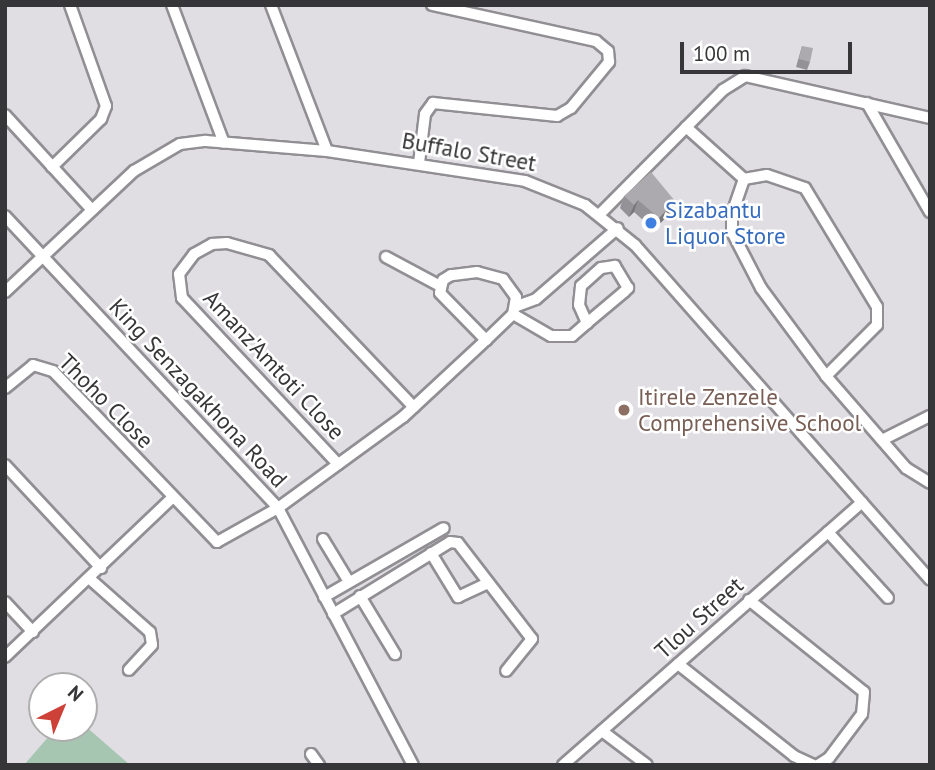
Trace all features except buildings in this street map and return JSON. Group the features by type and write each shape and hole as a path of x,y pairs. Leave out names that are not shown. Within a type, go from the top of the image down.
{"street":[{"path":"52,166 101,119 106,106 70,5"},
{"path":"172,5 223,143"},
{"path":"271,5 327,151"},
{"path":"419,163 425,114 433,103 557,116 571,108 609,62 608,51 596,41 432,5"},
{"path":"600,214 723,90 745,76 930,118"},
{"path":"867,103 930,212"},
{"path":"5,115 92,210"},
{"path":"686,127 744,179"},
{"name":"Buffalo Street","path":"42,258 134,171 168,148 192,142 327,151 525,181 600,214 618,229 930,580"},
{"path":"744,179 767,175 804,188 877,307 877,326 826,376"},
{"path":"744,179 732,214 734,241 788,329 826,376 912,475 930,483"},
{"name":"King Senzagakhona Road","path":"5,216 278,508 413,765"},
{"path":"278,508 414,407 515,310 536,299 618,229"},
{"name":"Amanz'Amtoti Close","path":"338,464 182,298 179,274 194,254 212,244 228,243 269,255 414,407"},
{"path":"386,257 440,286 446,302 486,340"},
{"path":"5,292 42,258"},
{"path":"440,286 460,271 491,274 511,288 515,310 564,338 587,323 628,288 615,266 601,268 581,286 579,305 587,323"},
{"name":"Thoho Close","path":"5,388 33,365 47,367 171,499 216,542 278,508"},
{"path":"882,440 930,416"},
{"path":"5,465 101,568"},
{"path":"5,657 90,579 171,499"},
{"name":"Tlou Street","path":"563,765 862,502"},
{"path":"324,597 444,528"},
{"path":"828,532 888,598"},
{"path":"323,539 349,582"},
{"path":"333,614 450,542 458,543 486,584 532,639 506,671"},
{"path":"431,553 458,597 486,584"},
{"path":"90,579 150,632 152,645 130,670"},
{"path":"360,597 395,654"},
{"path":"678,664 794,756 816,765 826,761 862,714 864,692 749,600"},
{"path":"5,602 33,632"},
{"path":"602,731 647,765"},
{"path":"311,754 320,765"}],"green space":[{"path":"98,737 130,765 24,765 44,742 98,742"}],"place":[{"name":"Sizabantu Liquor Store","path":"651,223"},
{"name":"Itirele Zenzele Comprehensive School","path":"624,410"}]}
